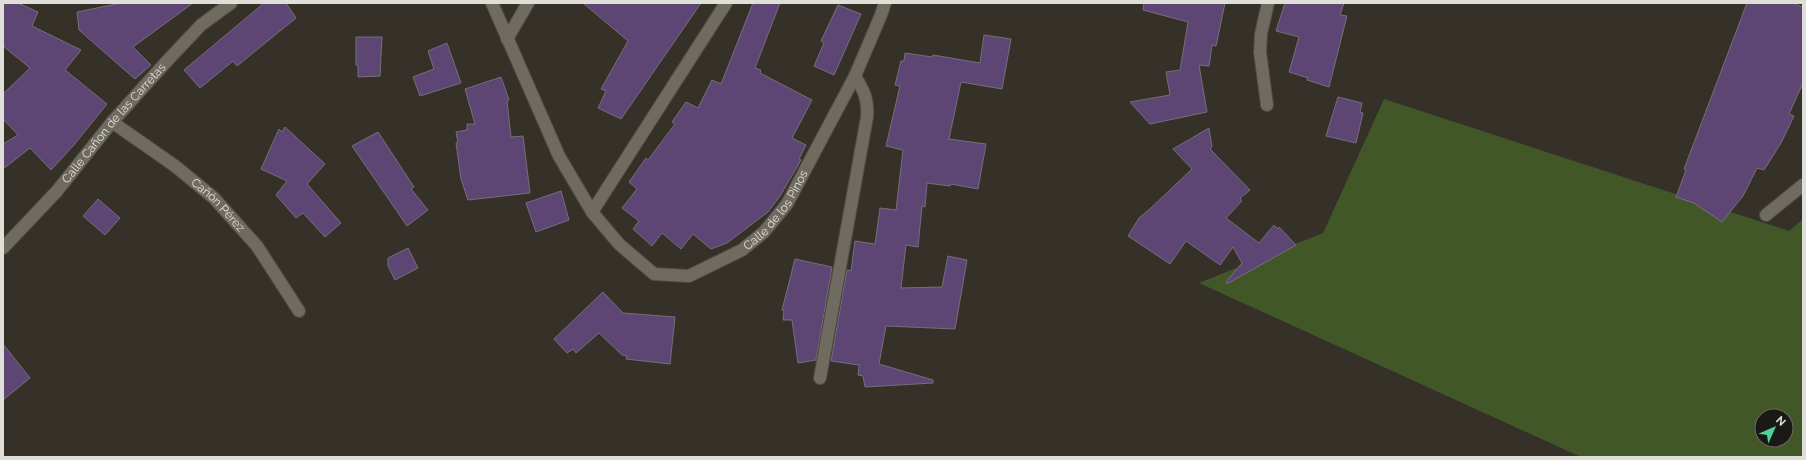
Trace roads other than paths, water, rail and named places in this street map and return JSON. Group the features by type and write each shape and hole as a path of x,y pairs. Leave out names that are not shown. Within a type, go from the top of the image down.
{"street":[{"name":"Calle Cañon de las Carretas","path":"3,248 57,191 112,122 201,25 230,3"},
{"name":"Calle de los Pinos","path":"492,3 559,156 592,212 619,244 654,274 689,276 742,250 764,232 786,204 855,76 885,3"},
{"path":"507,39 528,3"},
{"path":"592,212 726,3"},
{"path":"1267,105 1260,52 1260,34 1268,3"},
{"path":"820,378 866,117 867,104 865,94 855,76"},
{"name":"Cañón Pérez","path":"112,122 175,166 214,198 257,246 299,311"},
{"path":"1766,215 1803,185"}]}
